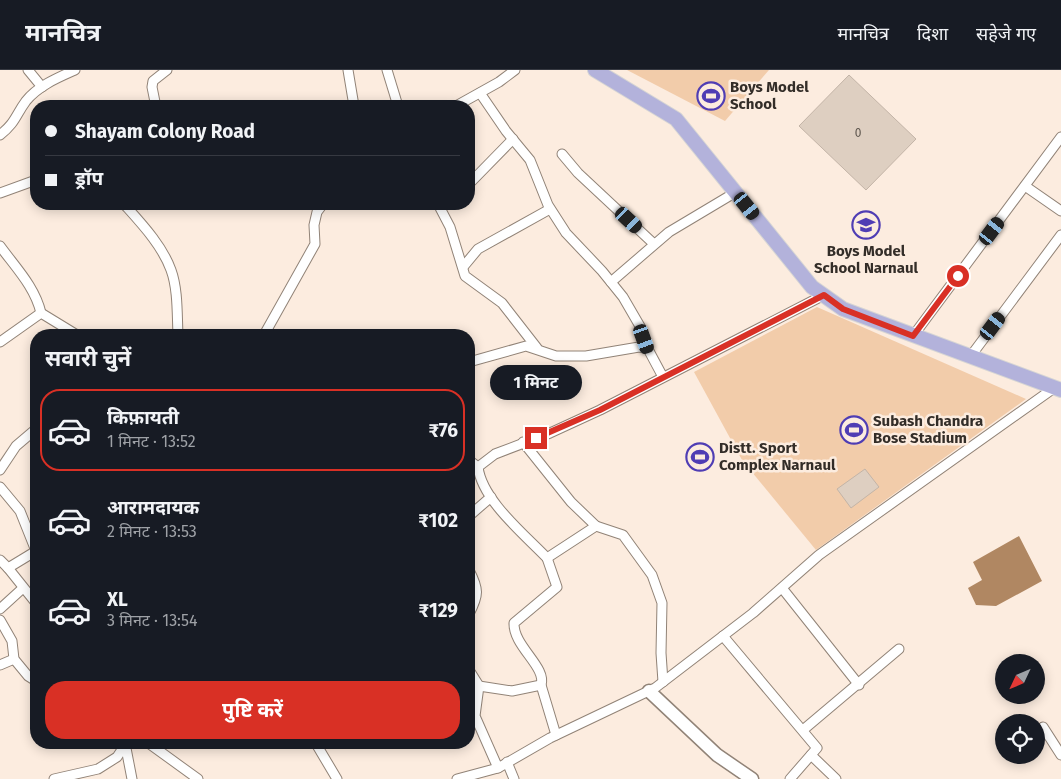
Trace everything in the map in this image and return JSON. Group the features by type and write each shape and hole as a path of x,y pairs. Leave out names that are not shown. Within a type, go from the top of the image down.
{"main road":[{"path":"595,70 676,119 812,287 843,309 970,357 1059,387"}],"street":[{"path":"28,70 42,87"},
{"path":"0,135 14,124 26,102 42,87 75,70"},
{"path":"155,100 153,81 167,70"},
{"path":"348,70 353,100"},
{"path":"386,70 396,100"},
{"path":"467,100 515,70"},
{"path":"480,93 512,139 530,160 550,209 566,233 610,282 641,328 648,350 663,377"},
{"path":"913,336 1061,138"},
{"path":"475,178 512,139"},
{"path":"562,154 578,173 654,244"},
{"path":"0,193 30,182"},
{"path":"1025,186 1061,210"},
{"path":"610,282 669,232 736,192"},
{"path":"463,267 478,250 550,209"},
{"path":"129,210 155,241 171,270 177,303 178,329"},
{"path":"269,329 314,244 315,219 320,210"},
{"path":"444,210 466,276 502,303 538,349"},
{"path":"970,357 1061,235"},
{"path":"0,246 27,281 38,300 41,313 67,329"},
{"path":"475,465 495,454 575,422 824,295"},
{"path":"0,342 41,313"},
{"path":"475,360 526,346 556,356 586,356 639,347 648,350"},
{"path":"457,779 498,768 556,735 664,682 782,588 819,555 1059,387"},
{"path":"0,470 16,446 30,434"},
{"path":"523,442 571,502 596,526 623,535 652,575 662,603 661,653 664,682"},
{"path":"475,471 491,497 547,558 556,587 514,623 514,630 526,654 541,673 543,679 541,685 556,735"},
{"path":"0,487 20,511 30,536"},
{"path":"475,511 491,497"},
{"path":"547,558 596,526"},
{"path":"8,568 30,555"},
{"path":"0,560 30,596"},
{"path":"475,581 478,598 475,603"},
{"path":"0,609 23,588"},
{"path":"782,588 859,684"},
{"path":"0,620 12,641 14,659 30,677"},
{"path":"723,636 817,748 790,779"},
{"path":"803,730 899,649"},
{"path":"0,665 14,659"},
{"path":"475,680 479,686 475,716 498,768"},
{"path":"479,686 512,691 541,685"},
{"path":"649,691 717,755 748,778"},
{"path":"1045,730 1061,756"},
{"path":"54,779 98,769 117,757 122,749"},
{"path":"127,749 132,779"},
{"path":"157,749 198,779"},
{"path":"319,749 335,779"},
{"path":"811,755 836,779"},
{"path":"507,762 514,779"}],"shaded area":[{"name":"Boys Model School","path":"627,70 769,70 725,121"},
{"name":"Subash Chandra Bose Stadium","path":"817,307 1026,399 816,550 742,460 694,372"},
{"path":"1019,536 1042,581 996,606 976,605 968,588 982,580 973,562"}],"building":[{"name":"Boys Model School","path":"849,75 916,139 866,190 799,126"},
{"path":"865,469 879,487 851,508 837,489"}],"place":[{"name":"Boys Model School","path":"711,96"},
{"name":"Boys Model School Narnaul","path":"866,225"},
{"name":"Subash Chandra Bose Stadium","path":"854,430"},
{"name":"Distt. Sport Complex Narnaul","path":"700,457"}],"route":[{"path":"536,438 600,410 824,295 843,309 913,336 958,276"}]}
